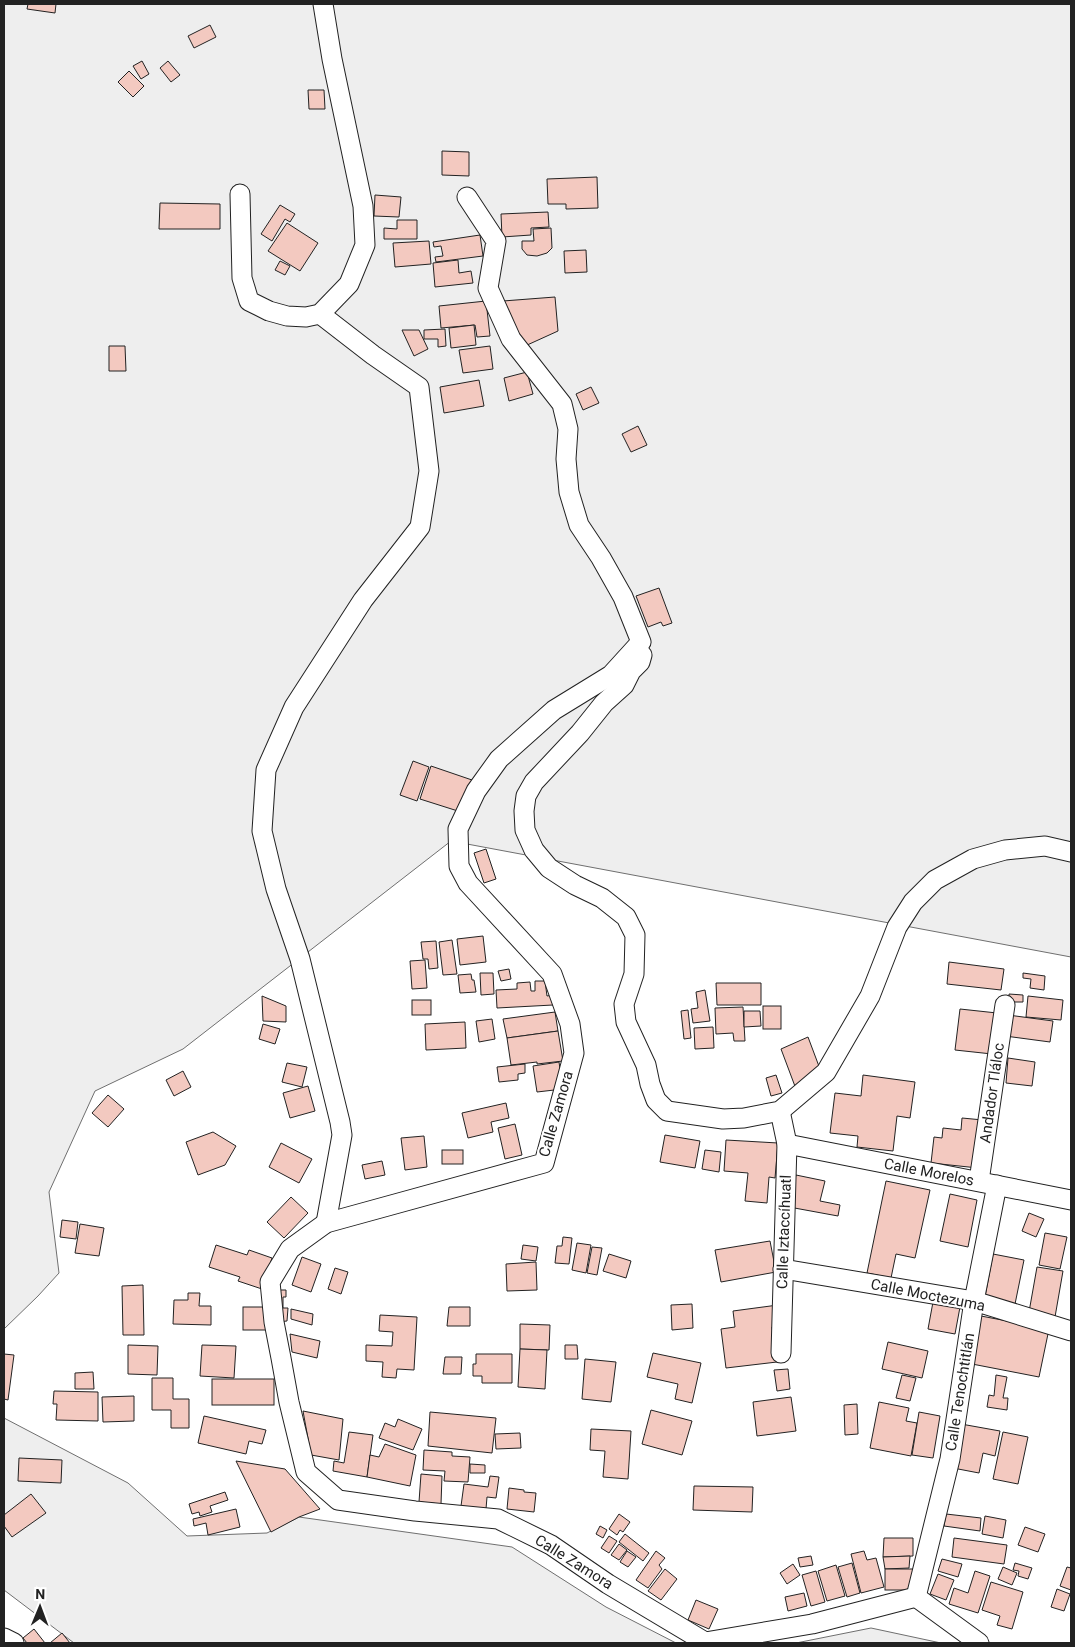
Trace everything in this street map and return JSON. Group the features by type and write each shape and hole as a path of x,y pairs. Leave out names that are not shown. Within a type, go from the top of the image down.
{"street":[{"path":"240,194 242,278 249,301 269,311 287,316 306,317 320,314 349,284 364,245 363,206 332,59 323,4"},
{"path":"467,197 496,241 488,288 511,338 562,404 568,429 566,459 569,492 579,525 601,558 623,597 644,650 640,662 631,671 624,685 604,704 580,733 534,782 526,796 524,811 525,830 534,850 549,868 575,885 602,898 626,917 635,935 634,974 624,1004 626,1022 646,1065 656,1100 667,1111 723,1119 744,1118 780,1111 826,1072 870,996 897,927 913,902 935,880 973,859 1005,850 1045,846 1071,852"},
{"path":"320,314 373,355 420,387 429,470 420,527 363,600 294,708 266,770 262,830 276,889 300,959 342,1135 326,1223"},
{"name":"Calle Zamora","path":"641,642 611,675 554,710 498,759 476,791 458,829 459,866 468,883 552,974 570,1024 574,1053 544,1162 326,1223 290,1249 270,1282 274,1322 282,1367 306,1472 338,1500 498,1520 551,1545 608,1584 705,1642 812,1624 916,1598"},
{"name":"Andador Tláloc","path":"988,1183 1005,1005"},
{"name":"Calle Iztaccíhuatl","path":"780,1111 787,1144 781,1353"},
{"name":"Calle Morelos","path":"787,1144 1071,1200"},
{"name":"Calle Tenochtitlán","path":"916,1598 950,1459 974,1301 988,1183"},
{"name":"Calle Moctezuma","path":"783,1270 974,1301 1071,1332"},
{"path":"916,1598 979,1643"},
{"path":"4,1638 14,1643"}],"shaded area":[{"path":"4,4 1071,4 1071,957 451,841 183,1049 95,1091 49,1192 59,1273 4,1329"},
{"path":"4,1418 128,1483 187,1536 267,1533 299,1517 512,1547 606,1607 676,1643 74,1643 4,1590"},
{"path":"871,1628 941,1643 796,1643"}],"building":[{"path":"28,4 56,4 55,13 27,9"},
{"path":"210,25 216,37 194,48 188,36"},
{"path":"142,61 149,74 141,79 133,66"},
{"path":"168,61 180,75 171,82 160,68"},
{"path":"129,71 144,86 133,97 118,82"},
{"path":"308,90 324,90 325,109 309,109"},
{"path":"442,151 469,152 469,176 442,175"},
{"path":"597,177 598,208 566,209 566,204 548,204 547,179"},
{"path":"375,195 401,197 399,217 374,216"},
{"path":"160,203 220,204 220,229 159,229"},
{"path":"280,205 295,214 290,222 285,219 272,241 261,234"},
{"path":"548,212 549,227 531,228 531,235 502,237 501,214"},
{"path":"397,220 417,220 417,239 384,239 384,228 397,229"},
{"path":"287,223 318,243 300,271 268,251"},
{"path":"551,228 552,248 547,253 537,256 527,255 522,249 522,241 534,241 533,229"},
{"path":"480,235 483,256 436,262 435,257 443,256 441,246 434,247 433,242"},
{"path":"429,241 431,264 395,267 393,243"},
{"path":"586,250 587,272 565,273 564,251"},
{"path":"458,260 459,273 471,271 473,283 435,287 433,263"},
{"path":"280,261 290,266 285,275 275,270"},
{"path":"555,297 558,331 525,346 503,301"},
{"path":"486,301 490,336 477,337 475,325 441,328 439,306"},
{"path":"474,325 476,345 451,348 449,328"},
{"path":"445,329 446,346 438,347 438,339 424,339 424,330"},
{"path":"402,330 419,330 428,349 414,356"},
{"path":"109,346 125,346 126,371 109,371"},
{"path":"490,346 493,369 463,373 459,350"},
{"path":"527,372 533,394 509,401 504,378"},
{"path":"479,380 484,406 444,413 440,387"},
{"path":"591,387 599,403 583,410 576,394"},
{"path":"638,426 647,445 631,452 622,434"},
{"path":"659,588 672,623 663,626 661,622 648,627 636,596"},
{"path":"413,761 429,767 417,801 400,795"},
{"path":"431,766 472,780 461,812 420,799"},
{"path":"486,849 496,879 484,883 474,853"},
{"path":"483,936 486,962 460,965 457,939"},
{"path":"452,940 457,974 443,975 439,942"},
{"path":"436,941 438,968 429,969 428,959 423,959 421,942"},
{"path":"425,960 427,988 412,989 410,961"},
{"path":"949,962 1004,969 1001,990 947,984"},
{"path":"509,969 511,979 501,981 498,971"},
{"path":"480,973 493,973 494,994 481,995"},
{"path":"1023,973 1045,976 1044,990 1030,988 1031,979 1023,978"},
{"path":"471,974 476,992 460,993 458,975"},
{"path":"535,981 545,981 547,996 553,995 553,1005 497,1008 496,990 517,989 517,983 530,982 531,991 535,991"},
{"path":"716,983 761,983 761,1005 717,1005"},
{"path":"705,990 710,1021 693,1023 691,1009 698,1008 696,992"},
{"path":"1009,994 1023,995 1023,1002 1009,1002"},
{"path":"262,996 286,1006 286,1022 263,1021"},
{"path":"1028,996 1063,1000 1061,1020 1026,1017"},
{"path":"412,1000 431,1000 431,1015 412,1015"},
{"path":"763,1006 781,1006 781,1029 763,1029"},
{"path":"743,1007 745,1041 734,1041 733,1033 716,1034 715,1008"},
{"path":"960,1009 997,1013 992,1054 955,1050"},
{"path":"688,1010 691,1038 684,1039 681,1011"},
{"path":"744,1011 760,1011 761,1026 744,1027"},
{"path":"555,1012 558,1031 507,1038 503,1019"},
{"path":"1008,1015 1053,1021 1050,1042 1005,1036"},
{"path":"492,1019 495,1039 479,1042 476,1021"},
{"path":"465,1022 466,1048 426,1050 425,1024"},
{"path":"263,1024 280,1029 275,1044 259,1039"},
{"path":"713,1027 714,1048 695,1049 694,1028"},
{"path":"558,1031 563,1061 511,1065 507,1038"},
{"path":"808,1037 820,1069 796,1089 781,1049"},
{"path":"1008,1058 1035,1062 1032,1086 1006,1083"},
{"path":"559,1062 563,1089 537,1092 533,1066"},
{"path":"287,1063 307,1067 302,1087 282,1082"},
{"path":"525,1064 525,1073 518,1074 518,1080 499,1082 497,1067"},
{"path":"183,1071 191,1087 174,1096 166,1080"},
{"path":"776,1075 782,1093 771,1096 766,1078"},
{"path":"863,1075 915,1082 910,1118 897,1116 893,1151 857,1147 858,1136 830,1133 835,1093 861,1096"},
{"path":"308,1086 315,1111 290,1118 283,1093"},
{"path":"108,1095 124,1109 108,1127 92,1113"},
{"path":"506,1103 509,1118 491,1122 493,1132 468,1138 462,1113"},
{"path":"962,1118 983,1120 978,1168 931,1163 934,1137 942,1138 943,1128 961,1130"},
{"path":"515,1124 522,1155 505,1159 498,1128"},
{"path":"213,1132 236,1146 225,1165 198,1175 186,1142"},
{"path":"665,1135 700,1141 695,1168 660,1162"},
{"path":"424,1136 427,1167 405,1170 401,1138"},
{"path":"726,1140 778,1143 775,1178 769,1177 767,1203 745,1201 748,1173 724,1171"},
{"path":"281,1143 312,1159 299,1183 269,1167"},
{"path":"442,1150 463,1150 463,1164 442,1164"},
{"path":"705,1150 721,1152 719,1172 702,1169"},
{"path":"382,1161 385,1175 365,1179 362,1165"},
{"path":"796,1175 825,1181 820,1201 840,1205 838,1216 789,1207"},
{"path":"886,1181 930,1190 915,1258 896,1254 891,1278 867,1273"},
{"path":"950,1194 977,1200 968,1247 940,1241"},
{"path":"291,1197 308,1213 284,1238 267,1222"},
{"path":"1029,1213 1044,1219 1036,1237 1022,1231"},
{"path":"62,1220 78,1222 76,1239 60,1237"},
{"path":"80,1224 104,1228 99,1256 75,1253"},
{"path":"1045,1233 1067,1237 1060,1269 1039,1265"},
{"path":"563,1237 572,1238 569,1264 555,1263 557,1246 562,1246"},
{"path":"770,1241 776,1272 721,1282 715,1250"},
{"path":"577,1243 591,1245 586,1273 572,1270"},
{"path":"216,1245 247,1255 249,1250 272,1258 262,1289 238,1281 240,1277 209,1267"},
{"path":"523,1245 538,1247 536,1261 521,1259"},
{"path":"592,1247 602,1248 597,1275 587,1273"},
{"path":"609,1254 631,1261 626,1278 603,1271"},
{"path":"993,1254 1024,1260 1014,1309 984,1302"},
{"path":"302,1257 321,1264 311,1292 292,1285"},
{"path":"536,1262 537,1290 507,1291 506,1264"},
{"path":"1037,1267 1063,1271 1055,1317 1029,1312"},
{"path":"335,1268 348,1272 341,1294 328,1289"},
{"path":"143,1285 144,1335 123,1335 122,1286"},
{"path":"276,1290 286,1290 286,1297 283,1297 283,1308 288,1308 287,1321 277,1322"},
{"path":"188,1293 200,1293 199,1306 211,1306 211,1325 173,1324 174,1300 188,1300"},
{"path":"933,1302 960,1307 955,1334 928,1329"},
{"path":"692,1304 693,1328 672,1330 671,1305"},
{"path":"778,1305 780,1326 772,1327 777,1362 726,1368 721,1329 735,1327 733,1311"},
{"path":"243,1307 266,1307 266,1330 243,1330"},
{"path":"449,1307 470,1307 470,1326 447,1326"},
{"path":"291,1309 313,1314 312,1325 291,1319"},
{"path":"380,1315 417,1317 414,1370 397,1369 396,1378 382,1377 383,1362 366,1361 366,1345 392,1346 393,1332 379,1331"},
{"path":"981,1316 1049,1329 1039,1377 972,1364"},
{"path":"520,1324 550,1325 549,1350 520,1349"},
{"path":"290,1334 320,1341 317,1358 292,1352"},
{"path":"888,1342 928,1351 922,1378 882,1369"},
{"path":"128,1345 158,1346 157,1375 128,1374"},
{"path":"202,1345 236,1346 234,1378 200,1376"},
{"path":"565,1345 577,1345 578,1359 565,1359"},
{"path":"520,1349 547,1350 545,1389 518,1387"},
{"path":"653,1353 701,1363 692,1403 675,1399 678,1384 647,1377"},
{"path":"4,1354 14,1355 8,1400 4,1399"},
{"path":"476,1354 512,1354 512,1383 482,1383 482,1376 473,1376 473,1364 476,1364"},
{"path":"445,1357 462,1357 461,1374 443,1374"},
{"path":"585,1359 616,1362 611,1402 582,1399"},
{"path":"788,1369 790,1389 777,1391 774,1370"},
{"path":"93,1372 94,1389 75,1389 75,1373"},
{"path":"902,1375 916,1378 910,1401 896,1398"},
{"path":"996,1375 1007,1377 1003,1398 1008,1398 1007,1410 987,1407 989,1395 994,1396"},
{"path":"152,1378 173,1378 173,1399 189,1399 189,1428 171,1428 171,1410 152,1410"},
{"path":"212,1379 274,1379 274,1405 212,1405"},
{"path":"54,1391 98,1392 98,1421 56,1420 57,1404 53,1404"},
{"path":"134,1396 134,1421 103,1422 102,1397"},
{"path":"791,1397 796,1431 757,1436 753,1402"},
{"path":"879,1402 909,1408 906,1421 917,1423 911,1456 870,1448"},
{"path":"857,1404 858,1434 845,1435 844,1405"},
{"path":"651,1410 692,1421 682,1455 642,1444"},
{"path":"303,1411 343,1419 339,1460 311,1455"},
{"path":"430,1412 496,1418 492,1453 428,1446"},
{"path":"919,1412 940,1416 933,1458 912,1455"},
{"path":"204,1416 266,1430 262,1444 249,1441 246,1454 198,1443"},
{"path":"398,1419 422,1429 413,1450 379,1438 385,1423 395,1427"},
{"path":"961,1424 1000,1431 995,1456 983,1453 979,1473 953,1468"},
{"path":"591,1429 631,1431 628,1479 603,1477 605,1451 590,1450"},
{"path":"349,1432 373,1435 367,1477 333,1471 334,1461 344,1463"},
{"path":"1003,1432 1028,1437 1018,1484 993,1479"},
{"path":"520,1433 521,1448 496,1449 495,1434"},
{"path":"385,1444 416,1455 410,1486 367,1477 370,1455 379,1457"},
{"path":"424,1450 452,1452 452,1456 470,1457 468,1482 444,1481 445,1471 423,1470"},
{"path":"19,1458 62,1460 61,1483 18,1481"},
{"path":"236,1461 285,1469 320,1509 299,1517 271,1532"},
{"path":"470,1464 485,1465 485,1473 470,1473"},
{"path":"421,1474 442,1476 441,1504 419,1502"},
{"path":"490,1476 499,1477 496,1498 487,1497 486,1509 461,1506 464,1484 488,1487"},
{"path":"694,1486 753,1487 752,1512 693,1510"},
{"path":"509,1488 536,1493 534,1512 507,1509"},
{"path":"225,1492 228,1500 210,1506 212,1512 200,1516 199,1512 192,1514 189,1504"},
{"path":"31,1494 46,1513 12,1537 4,1526 4,1515"},
{"path":"236,1509 240,1527 208,1535 206,1523 194,1526 193,1519"},
{"path":"619,1514 630,1522 623,1532 620,1530 617,1535 609,1529"},
{"path":"946,1514 981,1518 980,1531 944,1526"},
{"path":"985,1516 1006,1520 1003,1538 982,1534"},
{"path":"600,1526 607,1530 603,1538 596,1534"},
{"path":"1025,1527 1045,1534 1038,1552 1018,1545"},
{"path":"625,1534 649,1553 643,1561 619,1542"},
{"path":"609,1536 617,1541 609,1553 601,1548"},
{"path":"884,1538 913,1538 913,1556 883,1557"},
{"path":"954,1538 1007,1545 1004,1564 952,1557"},
{"path":"619,1544 627,1550 619,1560 611,1555"},
{"path":"627,1551 636,1557 628,1567 620,1562"},
{"path":"656,1551 665,1558 659,1565 662,1569 648,1588 636,1580"},
{"path":"864,1551 867,1560 876,1558 884,1587 861,1593 851,1554"},
{"path":"811,1556 813,1565 800,1567 798,1558"},
{"path":"910,1556 909,1568 885,1569 883,1557"},
{"path":"942,1559 962,1564 958,1577 938,1571"},
{"path":"852,1563 860,1593 847,1597 838,1567"},
{"path":"1015,1563 1032,1568 1028,1579 1018,1576 1019,1571 1013,1570"},
{"path":"793,1564 800,1575 787,1584 780,1573"},
{"path":"836,1565 845,1596 827,1601 818,1571"},
{"path":"1003,1567 1017,1573 1012,1585 998,1579"},
{"path":"1067,1567 1071,1568 1071,1590 1060,1586"},
{"path":"665,1569 677,1579 661,1600 648,1591"},
{"path":"885,1569 914,1569 914,1590 885,1590"},
{"path":"816,1571 825,1602 811,1606 802,1575"},
{"path":"975,1571 990,1576 978,1613 949,1604 954,1588 968,1593"},
{"path":"938,1574 954,1580 946,1600 930,1594"},
{"path":"991,1582 1023,1592 1012,1629 997,1625 1000,1616 982,1610"},
{"path":"1057,1589 1070,1594 1064,1611 1051,1607"},
{"path":"804,1593 807,1606 788,1611 785,1597"},
{"path":"696,1600 718,1609 709,1629 688,1620"},
{"path":"34,1629 45,1643 27,1643 23,1638"},
{"path":"62,1633 70,1643 50,1643"}]}
